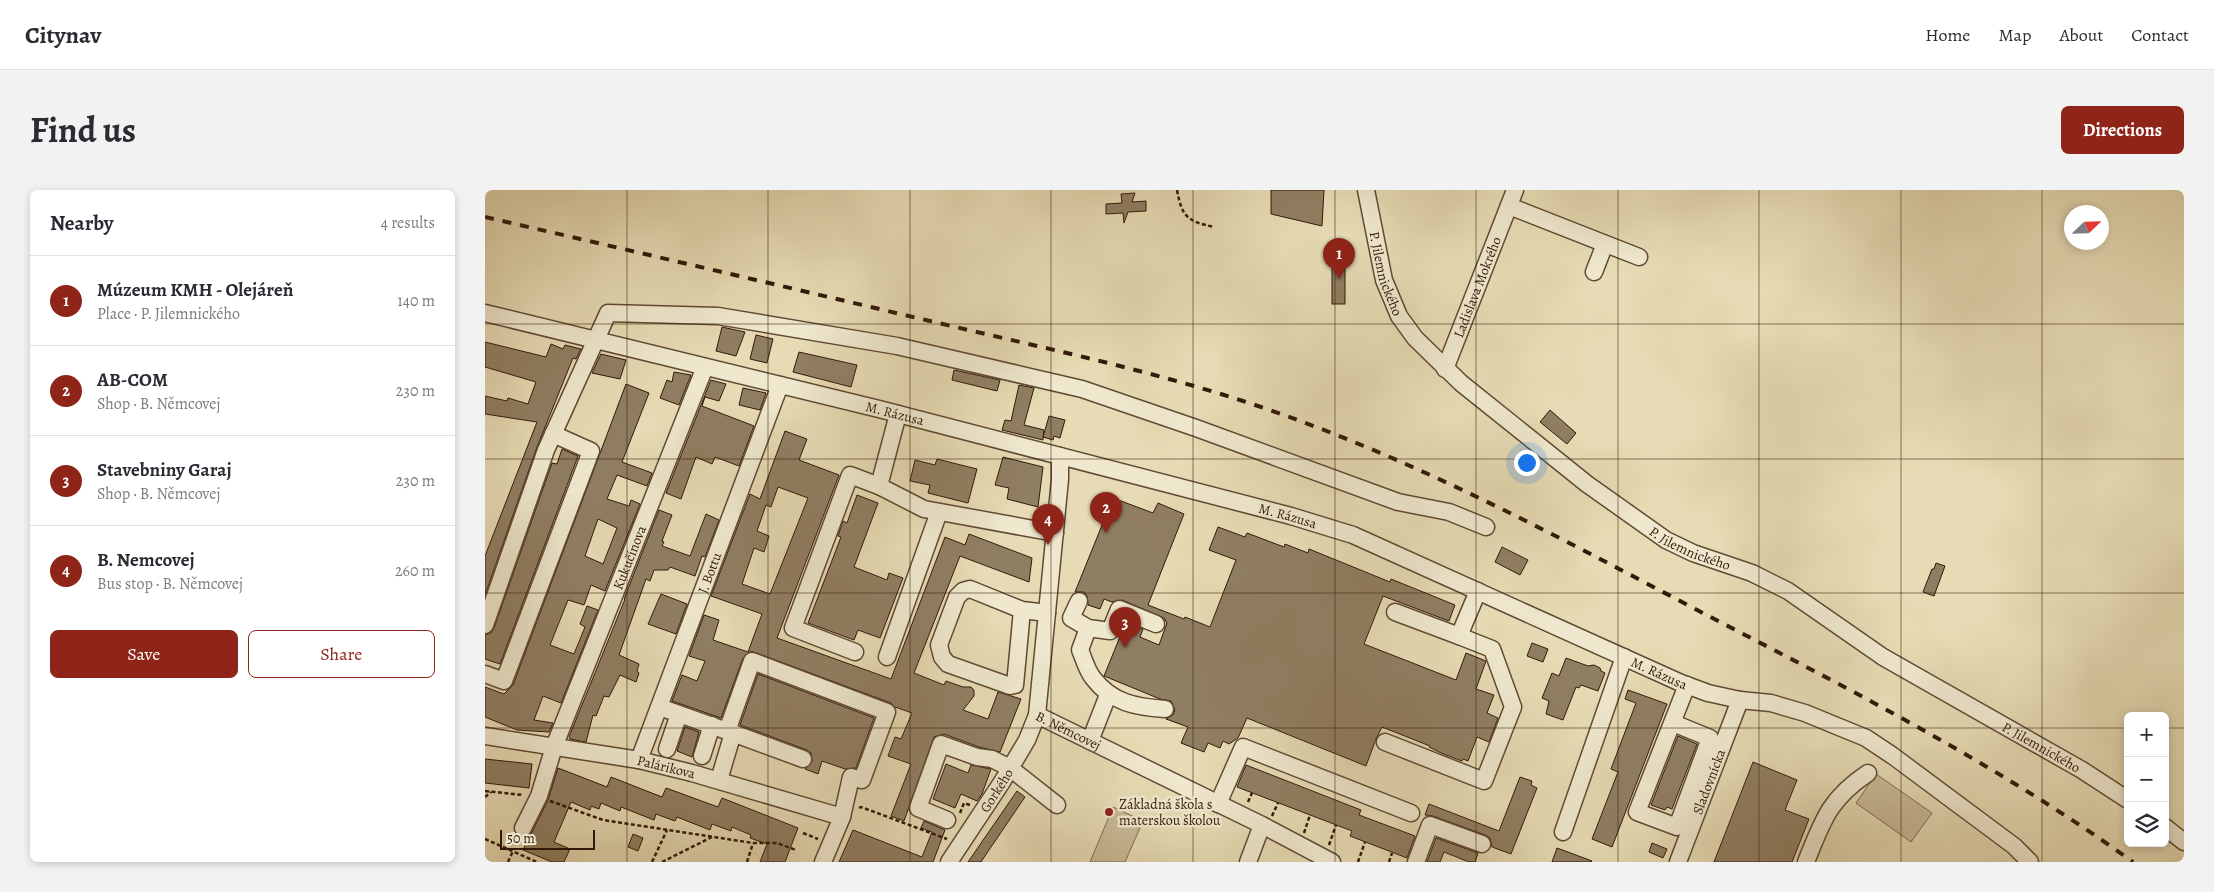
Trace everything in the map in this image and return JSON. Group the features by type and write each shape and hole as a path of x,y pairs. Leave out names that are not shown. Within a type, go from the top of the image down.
{"street":[{"name":"P. Jilemnického","path":"1366,190 1379,259 1390,298 1399,316 1415,338 1445,369 1587,484 1666,540 1693,553 1753,573 1788,591 1883,657 2082,770 2124,797"},
{"name":"Ladislava Mokrého","path":"1445,369 1515,190"},
{"path":"1509,206 1639,257"},
{"path":"1594,272 1605,244"},
{"name":"M. Rázusa","path":"485,313 898,414 1291,516 1353,535 1687,685 1708,693 1740,700 1771,703 1797,710 1865,738 1893,756 2014,846 2030,862"},
{"path":"485,626 553,434 608,313 718,316 897,346 1082,389 1196,428 1398,502 1449,512 1486,527"},
{"name":"Kukučínova","path":"523,828 539,796 554,747 705,367"},
{"name":"J. Bottu","path":"639,760 780,385"},
{"path":"879,486 898,414"},
{"path":"485,674 503,681 591,451 553,434"},
{"name":"B. Němcovej","path":"1060,456 1060,479 1037,715 1218,804 1266,822 1329,856"},
{"path":"855,652 793,628 851,475 879,486 924,509 1055,533"},
{"path":"887,657 939,512"},
{"path":"1039,697 1015,685 1010,686 948,664 942,657 939,645 957,597 963,591 970,589 1021,610 1047,614"},
{"path":"1459,636 1478,591"},
{"path":"1079,601 1071,618 1088,628 1109,631 1119,609 1156,624"},
{"path":"1015,685 1021,610"},
{"path":"1385,742 1484,781 1513,707 1492,648 1395,612"},
{"path":"1088,628 1080,650 1092,677 1109,695 1138,708 1165,709"},
{"path":"1563,832 1624,656"},
{"path":"719,780 724,730 752,661 887,712 862,780 851,777 842,816 823,862"},
{"path":"1673,723 1710,738 1677,827 1637,812 1687,685"},
{"path":"1090,741 1109,695"},
{"name":"Sladovnícka","path":"1677,862 1740,700"},
{"path":"667,749 672,711 803,758"},
{"name":"Gorkého","path":"949,862 1027,740 1037,715"},
{"path":"702,756 724,730"},
{"name":"Palárikova","path":"485,736 639,760 719,780 842,816"},
{"path":"947,820 918,808 941,744 977,757 992,759 1010,768 1057,805"},
{"path":"1218,804 1243,747 1411,813"},
{"path":"1806,862 1821,825 1838,796 1868,773"},
{"path":"1248,862 1266,822"},
{"path":"1416,862 1429,825 1482,844"},
{"path":"2169,830 2184,842"}],"path":[{"path":"1177,190 1180,207 1185,216 1190,220 1213,227"},
{"path":"485,791 539,796 603,820 753,843 777,843 796,850"},
{"path":"485,797 491,791"},
{"path":"1246,808 1252,793"},
{"path":"1266,822 1278,803"},
{"path":"1303,836 1311,816"},
{"path":"1329,856 1336,826"},
{"path":"652,862 667,830"},
{"path":"662,862 713,837"},
{"path":"485,839 537,862"},
{"path":"1358,862 1365,842"},
{"path":"747,862 753,843"},
{"path":"508,862 513,851"},
{"path":"1389,862 1392,852"}],"shaded area":[{"path":"1876,774 1932,813 1911,842 1856,803"},
{"path":"1113,807 1143,821 1125,862 1090,862"}],"building":[{"path":"1271,190 1324,190 1322,226 1271,214"},
{"path":"1135,193 1132,202 1146,201 1146,211 1128,212 1124,223 1123,213 1106,214 1106,204 1122,203 1121,194"},
{"path":"1332,254 1345,254 1345,304 1332,304"},
{"path":"722,327 745,332 736,356 716,351"},
{"path":"756,335 773,339 767,363 750,359"},
{"path":"485,342 546,357 551,344 563,349 565,345 581,349 576,359 573,358 537,447 485,595 485,556 537,422 485,414 485,396 507,401 508,398 528,404 536,382 485,367"},
{"path":"799,352 857,365 851,387 793,372"},
{"path":"601,354 626,360 620,379 592,373"},
{"path":"954,370 1000,380 997,391 952,380"},
{"path":"674,372 691,375 679,405 660,398 667,380 672,382"},
{"path":"711,380 726,384 719,401 705,397 702,406 754,426 739,466 715,457 712,464 696,457 681,499 666,493"},
{"path":"626,384 649,393 622,462 652,473 647,486 617,475 607,499 629,506 631,500 640,504 605,591 591,585 584,605 568,600 550,645 574,654 585,627 580,624 587,606 598,610 561,703 543,696 534,720 553,723 549,732 517,730 485,717 485,687 504,694 513,685","holes":["598,519 617,528 603,564 585,556"]},
{"path":"1019,385 1034,388 1024,425 1044,430 1043,440 1002,430 1005,420 1011,421"},
{"path":"743,388 766,393 760,410 739,405"},
{"path":"1550,410 1576,433 1567,444 1540,422"},
{"path":"1049,416 1065,420 1060,438 1054,436 1053,440 1043,437"},
{"path":"785,431 807,439 799,460 839,475 777,638 891,679 945,537 965,545 969,534 1032,558 1029,582 960,556 914,673 944,685 946,681 963,687 971,687 974,690 974,696 963,710 988,719 998,692 1021,699 1000,752 979,747 944,734 934,737 904,821 891,816 911,764 888,756 895,737 901,739 912,713 895,707 891,703 751,651 743,658 721,718 672,701 682,675 697,681 705,661 689,656 704,615 719,620 713,640 748,652 762,614 711,596 750,494 760,499","holes":["778,487 808,498 770,594 742,584 754,548 764,552 769,536 757,531 766,505 771,507"]},
{"path":"562,449 578,456 500,664 485,659 485,635 491,633 494,628 552,463 557,464"},
{"path":"1003,457 1043,467 1038,507 1007,499 1009,488 995,485"},
{"path":"937,459 977,469 968,503 928,493 930,485 910,481 915,460 935,465"},
{"path":"857,495 878,503 854,567 887,580 889,573 903,578 880,638 858,630 854,640 808,623 841,537 838,536 843,521 847,523"},
{"path":"1113,498 1153,513 1158,503 1184,514 1148,605 1184,619 1185,617 1210,627 1236,560 1209,550 1218,527 1245,537 1247,533 1284,547 1285,544 1308,553 1309,549 1390,582 1391,579 1455,605 1449,621 1383,596 1364,644 1456,680 1466,653 1486,661 1476,689 1494,695 1487,713 1498,718 1489,742 1477,737 1468,761 1463,759 1462,761 1382,727 1366,766 1247,718 1238,738 1229,744 1223,741 1220,748 1208,743 1204,752 1181,743 1188,727 1166,719 1173,715 1175,710 1171,701 1160,699 1104,676 1126,622 1143,629 1140,637 1159,645 1167,623 1164,618 1122,600 1112,602 1104,599 1100,609 1088,605 1087,596 1084,592 1075,592"},
{"path":"659,510 672,515 662,541 664,542 662,546 690,556 706,514 719,520 705,557 702,556 695,576 670,567 668,570 654,570 650,581 646,579 619,655 639,664 636,682 620,675 609,697 604,696 596,716 593,715 586,742 570,739 569,737"},
{"path":"1502,547 1528,560 1520,575 1495,562"},
{"path":"1936,563 1945,566 1934,596 1923,592"},
{"path":"661,594 687,604 676,634 648,624"},
{"path":"1532,643 1548,649 1543,662 1527,656"},
{"path":"1566,658 1588,666 1594,665 1605,673 1598,691 1581,685 1579,688 1576,687 1563,720 1546,714 1549,701 1542,698 1552,673 1559,676"},
{"path":"758,674 874,718 856,768 845,769 822,761 818,774 805,769 812,762 811,753 807,750 740,725"},
{"path":"1628,690 1667,704 1612,847 1592,839 1618,772 1611,769 1636,703 1625,699"},
{"path":"685,727 699,732 692,757 677,751"},
{"path":"1678,736 1697,744 1672,809 1667,807 1665,810 1651,805"},
{"path":"485,759 532,764 529,788 485,783"},
{"path":"1753,762 1797,780 1785,810 1809,819 1792,862 1714,862"},
{"path":"946,764 968,773 971,765 991,769 982,794 977,801 961,794 955,808 933,799"},
{"path":"1246,765 1361,810 1359,815 1415,836 1407,858 1350,836 1352,831 1237,787"},
{"path":"558,768 607,787 611,777 662,797 666,788 718,807 722,798 798,828 785,862 760,862 767,844 750,838 751,835 732,827 731,831 712,824 710,830 677,817 675,821 656,814 654,820 621,807 620,811 601,803 599,809 591,806 590,810 571,802 554,842 570,849 564,862 552,862 523,850 548,800"},
{"path":"1520,777 1532,781 1531,785 1537,788 1511,854 1492,847 1490,838 1485,835 1433,816 1425,815 1429,804 1499,831"},
{"path":"1017,791 1025,797 981,862 968,862"},
{"path":"924,821 945,830 933,862 839,862 853,830 922,857 932,832 921,828"},
{"path":"633,834 643,838 638,851 628,847"},
{"path":"1436,838 1478,853 1475,862 1469,862 1444,852 1440,862 1427,862"},
{"path":"1652,843 1667,849 1663,858 1649,852"},
{"path":"1557,848 1592,861 1552,862"}],"railway":[{"path":"485,217 1127,368 1205,389 1303,422 1361,445 1475,496 1587,552 1865,698 2029,792 2133,862"}],"place":[{"name":"Múzeum KMH - Olejáreň","path":"1339,279"},
{"name":"AB-COM","path":"1106,533"},
{"name":"B. Nemcovej","path":"1048,545"},
{"name":"Stavebniny Garaj","path":"1125,648"},
{"name":"Základná škola s materskou školou","path":"1109,812"}]}
